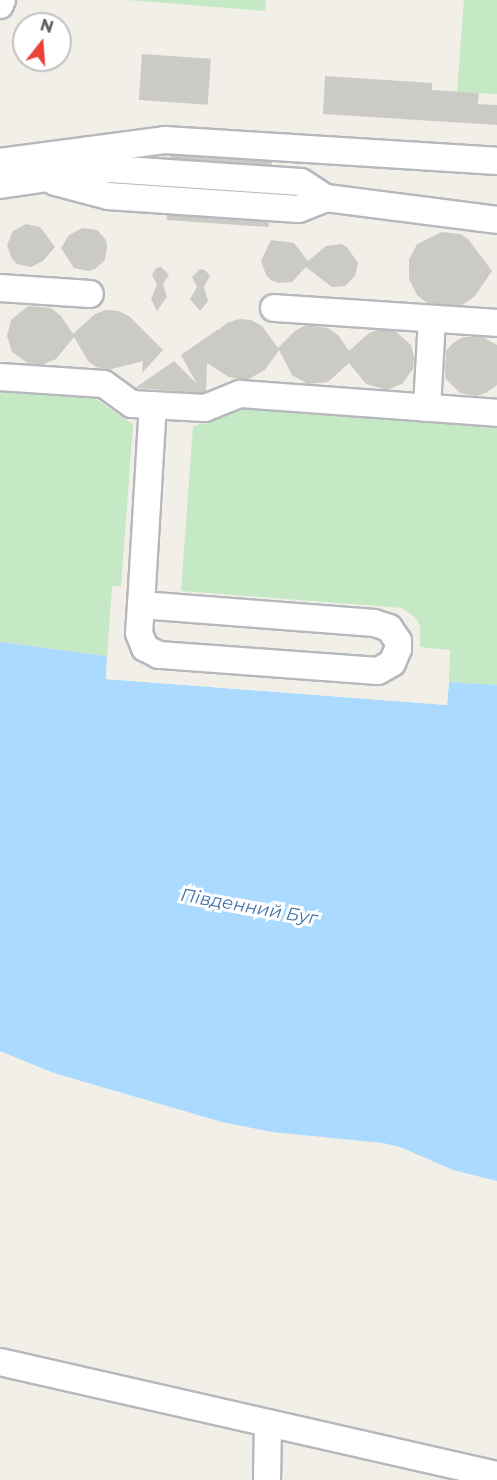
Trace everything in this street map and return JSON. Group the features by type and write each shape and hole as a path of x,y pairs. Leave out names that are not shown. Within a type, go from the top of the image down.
{"street":[{"path":"0,5 2,0"},
{"path":"0,162 165,140 497,161"},
{"path":"0,185 110,169 301,182 326,198 497,220"},
{"path":"0,288 90,294"},
{"path":"274,308 497,324"},
{"path":"426,408 432,319"},
{"path":"0,377 104,384 132,404 205,408 240,394 497,413"},
{"path":"141,605 382,624 394,634 398,649 392,663 378,671 159,655 145,648 141,641 141,605 153,405"},
{"path":"0,1362 497,1475"},
{"path":"267,1480 268,1423"}],"green space":[{"path":"128,0 266,0 265,11"},
{"path":"464,0 497,0 497,94 457,92"},
{"path":"0,381 77,387 133,424 121,586 112,586 107,656 0,642"},
{"path":"255,401 497,417 497,685 449,682 450,650 420,647 420,626 416,618 402,608 181,591 193,427"}],"water":[{"name":"Південний Буг","path":"0,642 107,656 106,679 447,705 449,682 497,685 497,1181 453,1170 400,1147 383,1143 272,1132 222,1122 54,1073 0,1051"}],"pier":[{"path":"107,656 110,656 109,676 444,702 446,681 449,682 447,705 106,679"}],"building":[{"path":"142,54 211,59 208,105 139,100"},
{"path":"325,76 432,83 432,90 479,93 478,104 497,105 497,125 323,114"},
{"path":"170,155 272,162 272,165 170,158"},
{"path":"167,215 269,222 268,227 167,220"},
{"path":"26,224 40,227 55,247 43,261 31,267 17,264 12,259 7,245 13,231"},
{"path":"82,228 97,230 106,240 107,247 105,260 95,269 88,271 74,268 61,248 69,235"},
{"path":"442,232 460,234 468,239 492,271 475,296 461,306 427,303 417,295 409,279 409,260 417,244"},
{"path":"271,240 294,243 308,261 326,246 341,244 347,247 358,263 355,276 345,286 332,287 306,267 292,282 278,283 271,280 266,275 261,261"},
{"path":"161,267 169,275 163,284 167,297 157,311 151,299 157,285 152,275 156,268"},
{"path":"200,269 205,270 210,276 204,287 208,301 200,311 190,299 197,287 192,277"},
{"path":"28,306 51,308 61,316 73,334 95,314 106,310 118,311 129,316 163,350 142,373 143,361 108,370 96,367 88,361 74,337 56,359 42,365 29,364 12,352 7,336 11,320"},
{"path":"239,319 251,320 262,326 278,348 295,331 306,325 328,328 338,335 349,351 369,333 377,330 395,331 411,345 414,357 413,369 402,384 387,390 366,384 349,363 328,382 308,384 292,375 279,350 265,370 247,380 229,377 207,363 206,392 203,393 135,388 174,361 197,384 181,355 217,330 221,330 219,329 227,323"},
{"path":"463,337 483,337 497,345 497,385 486,393 476,396 460,393 445,378 446,351"}]}
